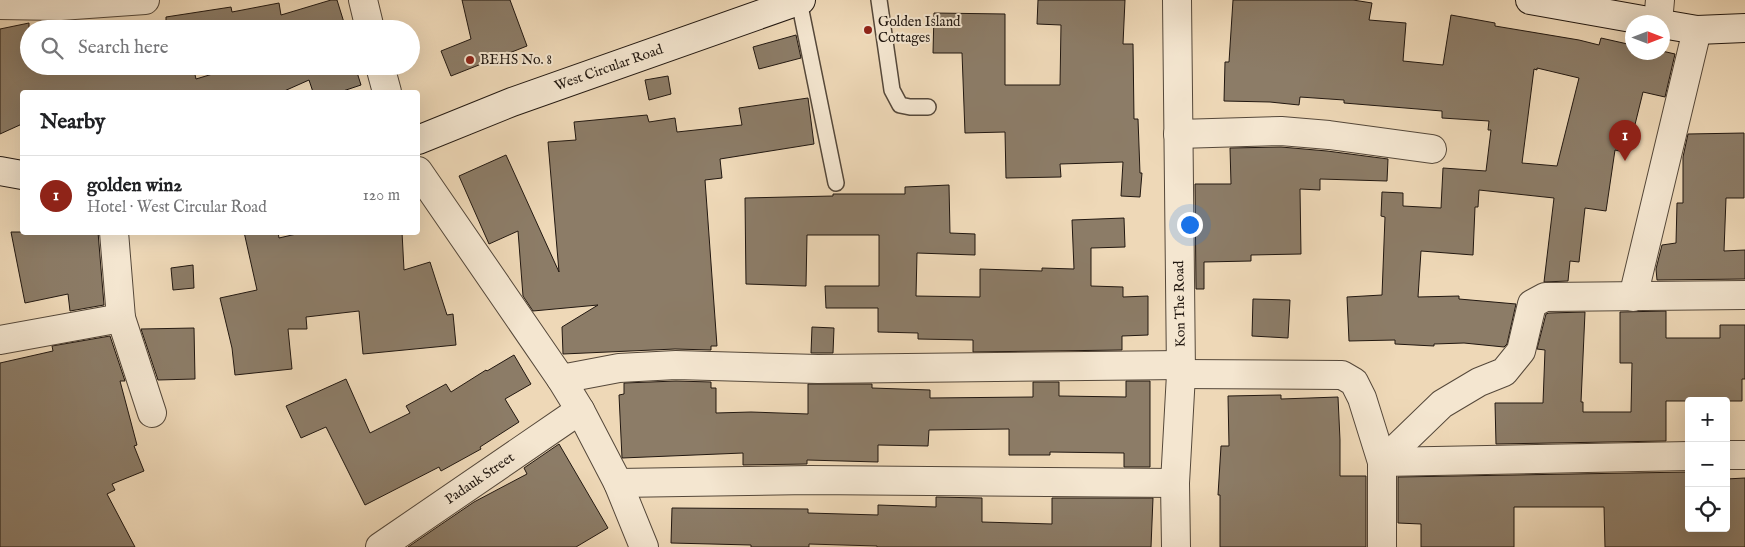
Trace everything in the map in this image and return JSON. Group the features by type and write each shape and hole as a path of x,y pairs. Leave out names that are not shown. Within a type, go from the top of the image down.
{"street":[{"path":"0,5 60,6 145,0"},
{"path":"363,0 368,20"},
{"name":"West Circular Road","path":"420,139 512,102 800,0"},
{"name":"Kon The Road","path":"1176,547 1175,482 1181,370 1177,0"},
{"path":"1530,0 1625,17"},
{"path":"1657,15 1660,0"},
{"path":"1670,25 1697,30 1745,28"},
{"path":"1633,297 1697,30"},
{"path":"382,75 386,90"},
{"path":"1178,134 1281,131 1329,135 1432,149"},
{"path":"0,171 20,175"},
{"path":"420,175 561,379 580,410 618,482 644,547"},
{"path":"114,235 121,318 152,413"},
{"path":"1382,462 1442,404 1479,382 1504,372 1521,351 1532,304 1538,299 1545,297 1745,295"},
{"path":"0,340 121,318"},
{"path":"561,379 619,368 676,365 818,369 1181,370 1342,375 1354,382 1362,398 1382,462 1382,547"},
{"name":"Padauk Street","path":"380,547 580,410"},
{"path":"1730,455 1745,454"},
{"path":"1382,462 1685,456"},
{"path":"618,482 810,480 1175,482"}],"lane":[{"path":"800,0 836,183"},
{"path":"879,0 892,90 900,105 910,107 928,106"}],"building":[{"path":"331,0 337,0 343,20 166,20 166,17 231,7 232,12 279,3 281,15"},
{"path":"462,0 510,0 527,46 451,76 441,51 471,39"},
{"path":"1038,0 1125,0 1123,44 1133,44 1134,119 1138,119 1140,173 1142,173 1140,197 1121,196 1123,162 1060,164 1061,177 1006,178 1005,132 965,133 962,53 933,53 934,13 1005,14 1005,85 1060,85 1061,25 1037,24"},
{"path":"1233,0 1353,0 1372,3 1369,20 1406,23 1403,61 1443,65 1451,15 1495,23 1495,26 1599,45 1601,38 1625,43 1625,60 1670,60 1670,53 1675,54 1665,97 1643,92 1628,153 1615,150 1606,211 1585,208 1579,262 1570,261 1568,281 1544,282 1554,198 1479,190 1478,207 1475,207 1473,255 1421,251 1418,297 1459,296 1459,299 1516,304 1507,344 1504,347 1464,343 1434,344 1434,346 1395,344 1395,340 1349,341 1347,297 1382,295 1385,217 1381,216 1382,192 1403,193 1403,206 1441,208 1443,168 1486,171 1491,130 1488,130 1489,121 1442,118 1442,111 1344,103 1344,100 1300,97 1299,105 1224,101 1225,62 1229,62","holes":["1537,68 1579,78 1557,166 1522,163 1534,69 1537,70"]},
{"path":"20,25 20,75 195,75 196,79 209,75 358,75 361,85 346,90 312,90 309,80 286,90 20,90 20,125 0,134 0,29"},
{"path":"796,35 801,58 759,69 753,47"},
{"path":"668,76 671,94 649,100 645,80"},
{"path":"808,98 814,144 720,159 722,178 705,180 717,346 711,346 711,350 675,349 563,354 562,327 598,305 533,311 523,296 518,231 489,244 459,176 506,155 559,272 548,142 576,140 574,122 647,115 649,122 675,118 677,132 742,125 739,108"},
{"path":"1744,133 1744,198 1726,198 1724,251 1745,250 1745,279 1657,280 1656,269 1662,245 1676,243 1677,203 1683,203 1683,157 1688,134"},
{"path":"1281,147 1388,159 1387,181 1320,179 1320,190 1300,189 1301,254 1251,255 1251,261 1204,262 1204,289 1196,289 1195,184 1231,184 1230,148"},
{"path":"949,185 950,233 975,234 975,255 917,253 916,296 980,297 980,269 1042,271 1042,268 1074,269 1072,220 1124,218 1125,247 1091,248 1091,286 1123,287 1123,297 1148,296 1148,335 1122,336 1122,350 973,352 973,340 918,339 918,333 878,332 878,308 826,308 825,286 879,286 879,235 807,235 806,286 746,284 745,198 833,196 833,194 905,194 905,187"},
{"path":"11,232 20,232 20,235 98,235 104,305 70,311 68,294 25,303"},
{"path":"245,235 278,235 279,238 292,235 402,235 404,270 430,262 447,315 453,314 456,345 363,354 359,311 306,317 307,329 288,329 292,369 235,375 232,348 220,298 257,290"},
{"path":"193,265 194,288 173,290 171,268"},
{"path":"1253,299 1290,300 1288,338 1252,336"},
{"path":"1666,311 1666,338 1720,338 1720,325 1745,325 1745,379 1742,379 1742,401 1730,401 1730,397 1685,397 1685,401 1666,401 1666,441 1496,444 1495,403 1543,403 1545,350 1537,349 1546,314 1549,313 1585,312 1581,402 1583,402 1583,412 1631,412 1632,363 1620,363 1620,312"},
{"path":"812,327 834,328 833,353 811,353"},
{"path":"194,328 195,379 158,380 141,329"},
{"path":"110,336 125,381 120,381 137,445 134,446 144,471 112,484 115,490 107,494 135,547 0,547 0,363 53,351 52,346"},
{"path":"514,355 531,384 505,399 519,422 480,447 481,449 441,471 439,467 365,505 326,427 301,438 286,406 346,379 370,433 410,413 406,406 446,384 451,392"},
{"path":"1126,381 1150,381 1150,467 1124,467 1124,453 1050,452 1050,455 1009,455 1009,429 929,430 928,446 878,445 878,462 807,460 807,464 743,465 743,453 622,458 619,395 624,394 624,383 711,382 711,388 716,388 716,413 808,414 808,384 872,384 872,388 930,390 930,398 1033,397 1033,382 1059,382 1059,396 1126,397"},
{"path":"1281,395 1281,399 1338,397 1340,476 1366,476 1366,547 1220,547 1220,495 1218,495 1221,446 1229,446 1228,396"},
{"path":"559,444 608,528 576,547 408,547 474,502 527,474 524,468"},
{"path":"1685,472 1685,532 1730,532 1730,479 1745,478 1745,547 1605,547 1604,507 1514,507 1514,547 1421,547 1421,524 1398,523 1398,477"},
{"path":"936,497 982,498 982,522 1052,524 1052,498 1153,498 1151,547 877,547 809,544 809,547 751,547 751,545 671,543 672,508 808,509 808,513 878,515 878,505 936,507"}],"place":[{"name":"Golden Island Cottages","path":"868,30"},
{"name":"BEHS No. 8","path":"470,60"},
{"name":"golden win2","path":"1625,161"}]}
